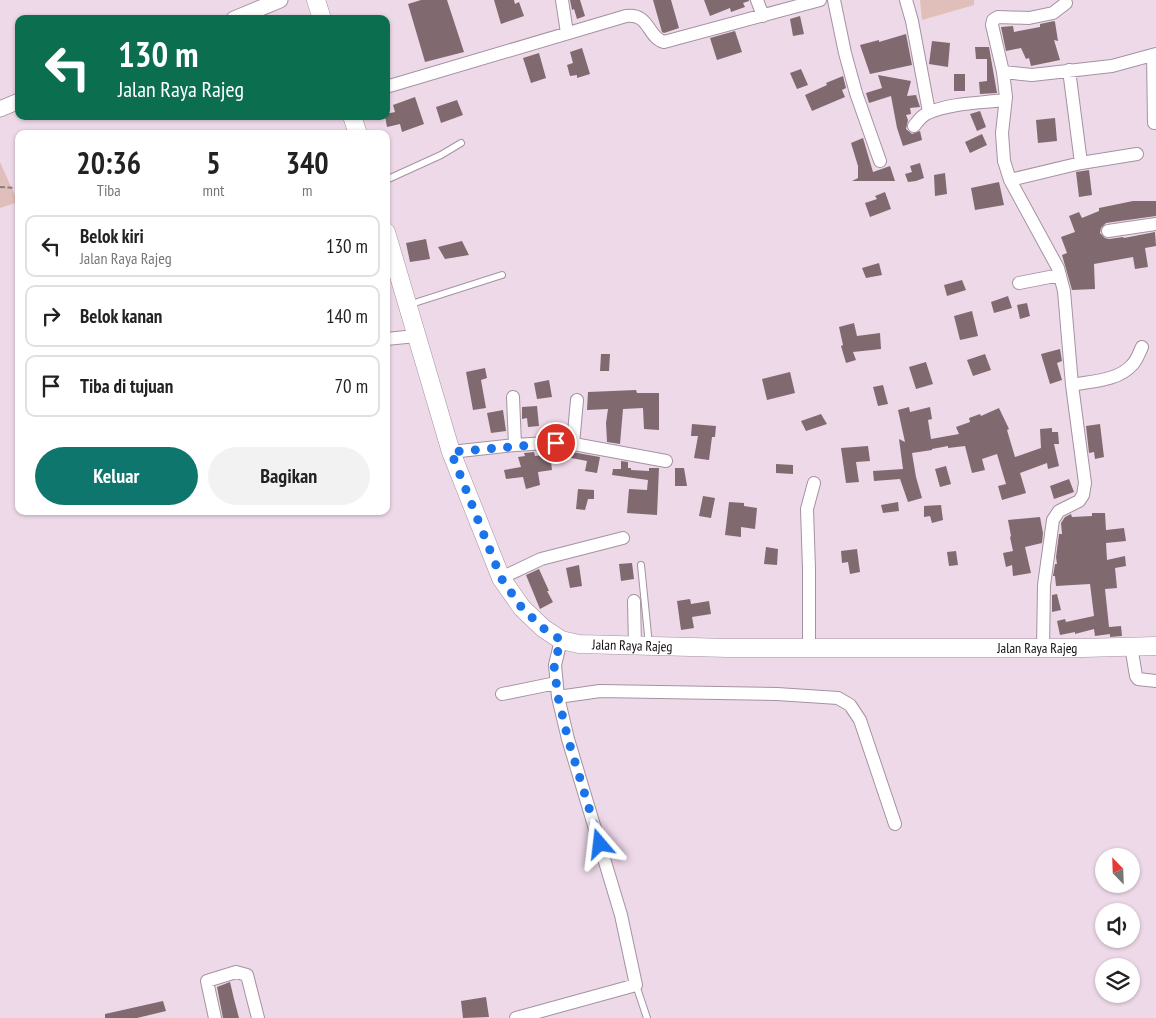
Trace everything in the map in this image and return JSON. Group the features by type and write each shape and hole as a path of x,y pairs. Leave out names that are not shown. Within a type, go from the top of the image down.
{"main road":[{"path":"316,0 321,15"},
{"name":"Jalan Raya Rajeg","path":"390,246 451,452 501,578 522,608 543,628 561,640 579,644 809,648 1156,646"}],"street":[{"path":"244,15 280,0"},
{"path":"562,0 567,33"},
{"path":"757,0 763,16"},
{"path":"390,86 567,33 635,15 642,19 660,40 664,42 820,0"},
{"path":"834,0 854,85 880,161"},
{"path":"906,0 912,21 929,112"},
{"path":"1043,648 1044,585 1054,520 1059,511 1079,501 1083,495 1085,483 1072,385 1064,291 1058,268 1010,180 1004,161 1002,133 1005,100 1003,72 992,25 993,20 998,17 1029,18 1053,13 1066,3"},
{"path":"1003,72 1032,75 1112,66 1154,54 1154,123"},
{"path":"1069,70 1081,163"},
{"path":"914,126 923,115 929,112 1005,100"},
{"path":"0,110 15,103"},
{"path":"1010,180 1081,163 1137,154"},
{"path":"1108,231 1156,224"},
{"path":"1019,283 1060,275"},
{"path":"390,339 416,336"},
{"path":"1072,385 1113,377 1124,372 1133,364 1142,347"},
{"path":"513,397 515,445"},
{"path":"573,444 577,400"},
{"path":"451,452 563,442 666,461"},
{"path":"809,648 807,509 814,483"},
{"path":"501,578 541,559 623,538"},
{"path":"634,601 642,646"},
{"path":"516,1018 636,985 621,914 568,739 558,697 554,665 561,640"},
{"path":"1131,646 1138,679 1156,681"},
{"path":"502,694 556,683"},
{"path":"558,697 600,691 777,694 838,698 850,704 860,720 895,824"},
{"path":"215,1018 202,983 236,972 247,975 258,1018"}],"lane":[{"path":"390,178 441,156 461,143"},
{"path":"407,305 502,275"},
{"path":"641,565 642,646"},
{"path":"636,985 647,1018"}],"path":[{"path":"0,188 15,188"}],"shaded area":[{"path":"920,0 974,0 974,5 922,20"},
{"path":"0,162 15,195 15,203 0,208"}],"building":[{"path":"421,0 447,0 464,52 425,62 408,4"},
{"path":"494,0 514,0 515,4 519,2 524,16 501,24"},
{"path":"570,0 580,0 585,16 577,19 574,9 572,10"},
{"path":"653,0 671,0 679,28 662,32"},
{"path":"704,0 749,1 743,3 745,7 731,12 730,8 710,16"},
{"path":"800,16 804,34 793,36 790,19"},
{"path":"1054,21 1058,41 1054,40 1060,60 1031,66 1029,58 1026,59 1021,48 1006,51 1001,27 1013,26 1014,32 1040,27 1040,24"},
{"path":"735,31 742,52 717,60 710,38"},
{"path":"906,34 912,65 870,74 860,45 879,40 879,42"},
{"path":"932,41 950,43 948,67 929,64"},
{"path":"975,47 989,47 997,93 980,94 979,82 987,81 987,59 976,59"},
{"path":"582,48 590,74 577,78 577,75 570,76 567,65 573,63 570,52"},
{"path":"539,53 546,78 531,83 523,58"},
{"path":"801,69 808,85 797,89 790,73"},
{"path":"954,74 965,74 965,91 954,91"},
{"path":"878,75 911,81 907,96 916,95 920,107 910,108 911,114 906,115 908,120 906,129 912,134 920,131 922,140 903,146 897,128 891,96 869,103 866,93 882,88"},
{"path":"843,76 846,88 842,90 845,97 812,111 805,95"},
{"path":"415,97 424,124 402,132 400,124 387,127 386,120 390,120 390,113 395,112 393,105"},
{"path":"457,100 463,115 441,123 436,107"},
{"path":"980,111 986,127 977,131 970,114"},
{"path":"1055,118 1057,141 1038,143 1036,120"},
{"path":"982,134 987,145 970,153 965,142"},
{"path":"863,138 873,172 890,166 895,181 852,181 858,178 858,166 851,143"},
{"path":"920,163 924,178 908,182 905,174 912,172 910,166"},
{"path":"1089,170 1092,195 1079,197 1076,172"},
{"path":"945,173 947,194 935,196 934,175"},
{"path":"999,182 1004,205 975,210 971,188"},
{"path":"885,192 891,209 870,217 865,203 877,199 875,196"},
{"path":"1133,201 1156,201 1156,216 1106,223 1101,228 1100,233 1109,239 1155,232 1156,246 1145,248 1148,267 1135,269 1133,257 1094,264 1095,289 1072,290 1062,255 1067,253 1061,237 1075,232 1069,216 1079,212 1082,218 1099,211 1099,208"},
{"path":"426,239 430,259 410,262 406,243"},
{"path":"462,241 469,255 445,259 438,247"},
{"path":"879,263 882,275 866,278 862,268"},
{"path":"962,280 966,290 947,296 944,285"},
{"path":"1008,296 1012,308 994,313 991,302"},
{"path":"1027,303 1030,316 1020,319 1017,305"},
{"path":"972,311 978,336 960,340 954,316"},
{"path":"854,323 857,336 880,333 881,349 853,352 856,360 846,363 841,346 843,345 839,327"},
{"path":"1060,349 1062,361 1057,363 1062,380 1050,384 1041,354"},
{"path":"601,354 610,354 609,371 600,371"},
{"path":"985,354 991,370 973,376 967,360"},
{"path":"926,362 933,384 916,389 909,367"},
{"path":"485,368 487,378 481,380 486,408 473,410 466,372"},
{"path":"790,372 795,393 767,400 762,379"},
{"path":"549,380 552,397 537,399 534,383"},
{"path":"883,385 888,404 878,406 873,387"},
{"path":"636,390 637,393 659,393 659,430 644,429 643,408 623,409 620,444 607,442 606,423 608,409 587,410 588,392"},
{"path":"537,406 539,426 528,427 527,418 522,419 522,407"},
{"path":"909,407 910,412 930,407 932,419 928,420 931,439 959,434 956,427 970,422 969,418 980,414 981,416 999,408 1009,429 1007,430 1015,457 1041,448 1040,429 1052,428 1052,432 1058,432 1059,444 1054,444 1059,466 1048,469 1047,463 1020,473 1026,493 1002,500 998,486 1006,484 997,454 982,459 985,470 972,473 965,446 948,448 948,446 912,453 922,498 908,502 900,479 874,481 873,471 903,469 899,439 905,442 898,410"},
{"path":"503,410 506,431 491,433 487,413"},
{"path":"821,414 827,424 806,431 801,421"},
{"path":"692,424 716,426 715,437 712,437 709,460 694,458 698,436 691,436"},
{"path":"1100,424 1104,457 1095,459 1094,452 1089,453 1086,426"},
{"path":"868,446 870,461 856,462 859,482 846,483 841,448"},
{"path":"534,452 535,456 550,454 552,470 538,472 540,485 526,489 523,477 506,479 504,470 521,467 518,457 525,456 524,453"},
{"path":"572,452 600,457 597,473 585,471 587,461 571,458"},
{"path":"621,461 628,462 628,468 631,468 631,470 649,471 649,468 659,468 657,515 627,513 629,489 647,490 648,480 612,475 613,469 621,469"},
{"path":"776,464 793,465 793,474 776,473"},
{"path":"946,466 951,484 940,487 935,469"},
{"path":"675,468 684,468 687,486 675,486"},
{"path":"1069,479 1074,492 1054,499 1050,486"},
{"path":"578,489 594,490 594,499 588,499 585,510 576,509"},
{"path":"703,496 715,498 711,518 699,516"},
{"path":"729,502 744,503 744,506 757,508 755,529 741,527 741,537 725,535"},
{"path":"898,502 899,511 883,513 881,505"},
{"path":"941,505 943,520 932,523 930,516 924,517 924,506"},
{"path":"1092,513 1105,513 1106,530 1124,528 1126,541 1106,543 1107,560 1125,556 1126,566 1115,568 1117,588 1105,589 1109,627 1121,626 1122,636 1110,637 1110,634 1095,636 1094,629 1075,634 1075,632 1060,635 1057,621 1065,619 1066,622 1094,616 1090,584 1056,586 1055,576 1053,576 1055,564 1057,564 1059,534 1062,534 1061,523 1065,517 1071,514 1072,517 1092,516"},
{"path":"1040,517 1043,533 1042,543 1025,547 1031,573 1013,576 1012,565 1006,567 1003,553 1013,551 1008,520"},
{"path":"766,547 778,549 777,565 764,564"},
{"path":"857,549 860,572 850,574 848,562 842,563 841,551"},
{"path":"956,551 958,565 949,566 947,552"},
{"path":"632,563 634,579 621,581 619,564"},
{"path":"579,565 582,586 570,588 566,568"},
{"path":"539,569 553,602 540,609 526,575"},
{"path":"1057,594 1061,610 1052,612 1052,595"},
{"path":"690,599 691,604 709,601 711,614 692,617 694,628 681,630 677,601"},
{"path":"230,982 239,1018 223,1018 217,987"},
{"path":"486,997 489,1017 463,1018 461,1001"},
{"path":"163,1001 166,1011 137,1018 105,1018 105,1014"}],"route":[{"path":"556,443 515,445 451,452 501,578 522,608 543,628 561,640 554,665 558,697 568,739 600,844"}]}
